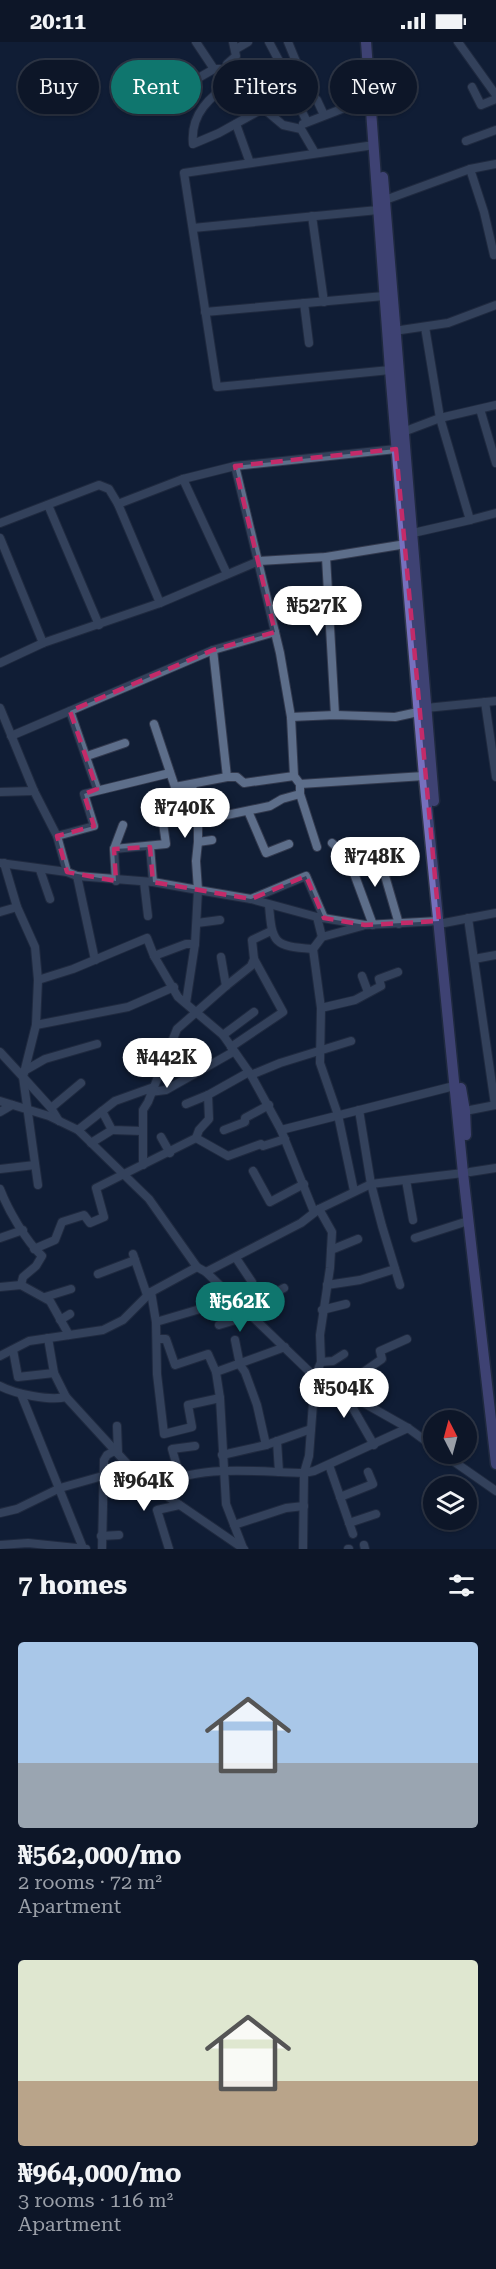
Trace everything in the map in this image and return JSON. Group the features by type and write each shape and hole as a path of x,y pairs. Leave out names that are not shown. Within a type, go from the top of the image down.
{"main road":[{"path":"366,42 368,60"},
{"path":"373,42 394,331 413,533 422,710"},
{"path":"372,114 396,449 442,922 454,1086 492,1378 496,1464"},
{"path":"426,758 424,776 442,922 450,964 459,1074 465,1111 468,1221 496,1399"}],"street":[{"path":"196,42 213,63"},
{"path":"233,60 236,56 234,45 248,42"},
{"path":"269,42 279,60"},
{"path":"288,42 309,93 317,100 324,115"},
{"path":"458,42 496,97 481,105 472,87"},
{"path":"213,95 203,105 192,132 193,144 254,114"},
{"path":"295,127 330,113"},
{"path":"271,114 283,124 301,129 315,153"},
{"path":"304,114 308,122"},
{"path":"236,124 250,163"},
{"path":"466,141 496,130"},
{"path":"374,145 184,173 217,387 390,370"},
{"path":"385,200 471,169 496,164"},
{"path":"471,169 494,255"},
{"path":"193,228 378,210"},
{"path":"312,216 324,302"},
{"path":"205,312 384,296"},
{"path":"304,303 309,343"},
{"path":"394,331 448,323 496,305"},
{"path":"425,327 440,418 470,520"},
{"path":"403,432 440,418 496,405"},
{"path":"480,409 496,463"},
{"path":"118,504 183,479 235,466 396,449"},
{"path":"235,466 275,632 291,717 294,776 300,784 300,794 317,847"},
{"path":"183,479 227,574"},
{"path":"0,523 99,485 109,489 118,504 160,603"},
{"path":"48,504 99,625"},
{"path":"413,533 496,513"},
{"path":"0,538 44,643"},
{"path":"0,663 44,643 160,603 259,561 326,557 406,544"},
{"path":"326,557 335,715"},
{"path":"11,736 213,650 275,632"},
{"path":"213,650 227,777"},
{"path":"291,717 335,715 395,717 422,710 496,701"},
{"path":"485,702 492,728 496,777"},
{"path":"0,708 34,791 57,836 67,872"},
{"path":"70,711 97,789"},
{"path":"154,724 175,787 227,777 237,777 244,783 294,776"},
{"path":"87,756 125,743"},
{"path":"57,836 94,826 84,794 170,773"},
{"path":"300,784 424,776"},
{"path":"186,1003 195,944 198,890 196,861 198,821 192,785"},
{"path":"0,792 34,791"},
{"path":"198,821 270,806 300,794"},
{"path":"248,811 266,853 290,844"},
{"path":"114,849 166,844 162,816"},
{"path":"116,881 114,849 123,825"},
{"path":"198,842 212,840"},
{"path":"332,843 348,857 369,925"},
{"path":"376,845 399,924"},
{"path":"150,847 153,882"},
{"path":"39,1185 23,1074 36,1025 38,980 35,947 17,907 2,863 116,881 153,882 251,899 320,917 369,925 442,922 496,913"},
{"path":"40,870 50,899"},
{"path":"77,876 95,960"},
{"path":"251,899 306,876 320,917 322,937 314,949 321,1008 320,1063 338,1115 354,1191"},
{"path":"144,882 148,916"},
{"path":"269,905 271,931 281,945 314,949"},
{"path":"0,912 17,907"},
{"path":"465,1111 496,1105 468,918"},
{"path":"197,923 220,920"},
{"path":"322,937 369,925"},
{"path":"143,1165 143,1110 177,1029 252,966 254,959 252,940 271,931"},
{"path":"38,980 95,960 147,938 154,956 178,997 223,1035 250,1074 269,1105 317,1210 332,1232 327,1286 322,1310 321,1362 315,1377 309,1456 304,1473 303,1549"},
{"path":"154,956 186,944 195,944"},
{"path":"474,959 496,955"},
{"path":"221,957 226,986"},
{"path":"78,1130 115,1101 152,1090 166,1090 232,1050 283,1012 254,959"},
{"path":"321,1008 355,1000 381,986 379,979 398,972"},
{"path":"362,976 368,992"},
{"path":"36,1025 128,1007 174,987"},
{"path":"223,1035 254,1012"},
{"path":"244,1019 252,1034"},
{"path":"186,1104 250,1074 351,1041"},
{"path":"23,1074 45,1059 96,1044"},
{"path":"0,1052 23,1074 60,1122"},
{"path":"51,1108 81,1083"},
{"path":"281,1130 454,1086"},
{"path":"34,1249 55,1240 62,1222 84,1215 90,1223 104,1217 96,1188 196,1138 199,1130 209,1119 208,1095"},
{"path":"0,1101 49,1116 78,1130 149,1199 197,1267 206,1272 245,1308 315,1377 408,1428 423,1439"},
{"path":"0,1112 12,1105"},
{"path":"224,1130 245,1122 244,1118 269,1105"},
{"path":"359,1110 371,1184 400,1285"},
{"path":"102,1111 111,1130"},
{"path":"91,1143 111,1130 143,1131"},
{"path":"161,1137 170,1153"},
{"path":"196,1138 228,1156 261,1144 263,1146 285,1139"},
{"path":"0,1169 35,1165"},
{"path":"206,1272 301,1223 317,1210 371,1184 496,1168"},
{"path":"252,1171 270,1202 304,1184"},
{"path":"406,1180 413,1220"},
{"path":"0,1189 2,1202 34,1249 42,1256 36,1266 23,1277 21,1285"},
{"path":"415,1238 468,1221"},
{"path":"0,1238 23,1230"},
{"path":"331,1250 358,1239"},
{"path":"98,1274 134,1257 149,1293 156,1322 157,1374 164,1434 192,1427 188,1404 220,1398"},
{"path":"236,1258 252,1282"},
{"path":"0,1356 29,1341 103,1330 123,1320 149,1293 197,1267"},
{"path":"327,1286 360,1280 395,1269"},
{"path":"0,1287 21,1285 45,1297 50,1301 69,1335"},
{"path":"245,1308 284,1288"},
{"path":"45,1297 71,1289"},
{"path":"156,1322 234,1299"},
{"path":"322,1310 346,1304"},
{"path":"60,1320 70,1314"},
{"path":"219,1325 252,1315"},
{"path":"48,1338 54,1373 66,1396 131,1468 155,1488 235,1545 243,1548"},
{"path":"157,1339 166,1339 175,1365 208,1354 216,1372 220,1398 226,1504 243,1548"},
{"path":"339,1389 382,1359 380,1351 407,1339"},
{"path":"235,1340 240,1365 254,1397 266,1445"},
{"path":"216,1372 285,1347"},
{"path":"13,1350 18,1377 54,1373"},
{"path":"321,1362 333,1361 344,1354"},
{"path":"0,1386 21,1394 59,1399 66,1396"},
{"path":"0,1547 28,1543 85,1549 21,1394"},
{"path":"359,1400 351,1405 374,1445"},
{"path":"117,1426 117,1452"},
{"path":"155,1488 180,1477 225,1471 304,1473 329,1465 408,1428"},
{"path":"222,1455 266,1445 311,1429"},
{"path":"277,1441 279,1472"},
{"path":"180,1477 172,1449 195,1446"},
{"path":"102,1549 104,1460 106,1455 117,1452"},
{"path":"457,1464 496,1491"},
{"path":"329,1465 353,1534"},
{"path":"0,1513 16,1509 60,1488 103,1474 131,1468"},
{"path":"340,1497 373,1484 368,1472"},
{"path":"169,1549 157,1510 179,1505"},
{"path":"234,1525 286,1508 304,1506"},
{"path":"349,1522 376,1514"},
{"path":"101,1536 119,1535"}],"highlighted area":[{"path":"396,449 439,921 365,925 324,918 306,876 251,899 153,882 150,847 114,849 116,881 67,872 57,836 94,826 84,794 97,789 70,711 213,650 275,632 235,466"}]}
